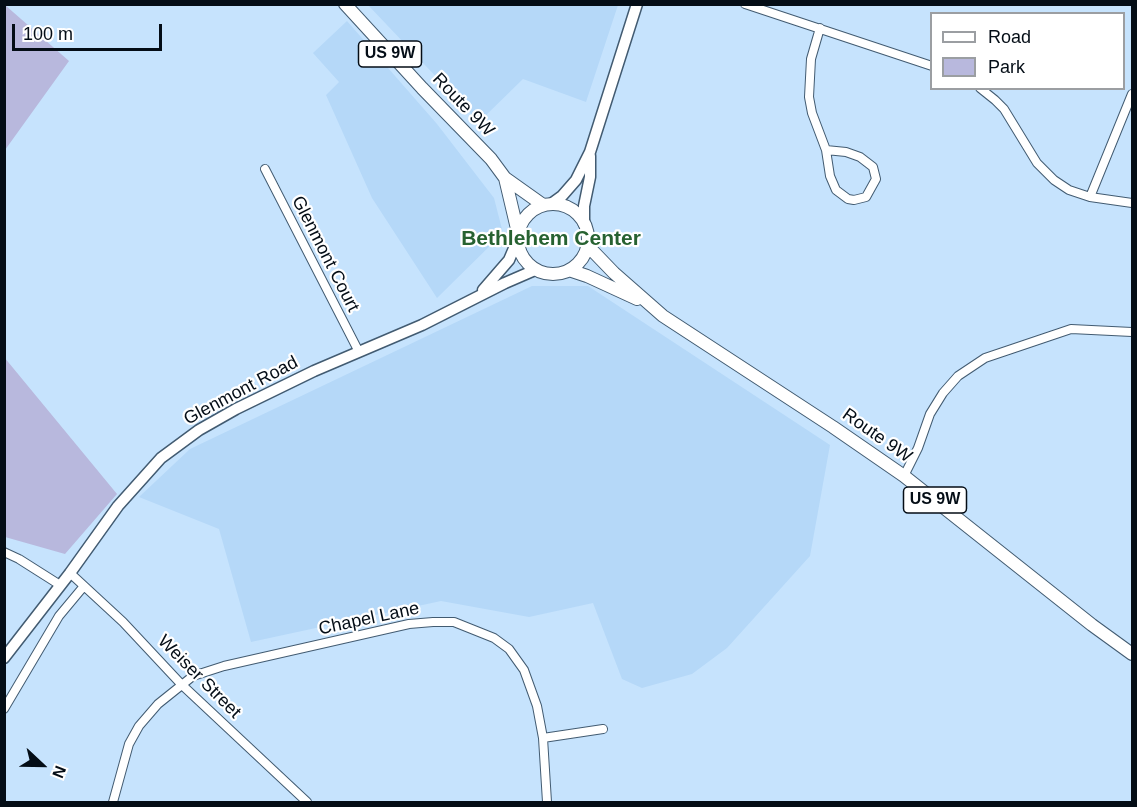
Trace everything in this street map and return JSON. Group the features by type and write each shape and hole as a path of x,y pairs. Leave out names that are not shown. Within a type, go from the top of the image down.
{"main road":[{"name":"Route 9W","path":"345,4 429,96 491,159 505,178 547,205"},
{"path":"590,152 590,177 584,206 588,234 584,255 578,264 558,274 546,274 535,270 522,257 518,236 527,216 562,196 576,180 590,152 637,4"},
{"name":"Route 9W","path":"505,178 518,236"},
{"path":"547,205 561,205 571,209 585,224"},
{"name":"Glenmont Road","path":"475,299 509,260 518,236"},
{"name":"Route 9W","path":"587,245 601,261 663,316 904,476 1132,654"},
{"name":"Glenmont Road","path":"4,658 70,573 118,506 161,458 199,430 236,409 422,325 535,270"},
{"name":"Route 9W","path":"569,270 649,304"}],"street":[{"path":"745,4 930,65"},
{"path":"820,28 811,59 809,97 812,113 826,150 830,176 836,190 848,199 866,197 876,179 873,167 860,157 846,152 826,150"},
{"path":"982,90 1004,109 1037,163 1054,180 1069,190 1090,197 1132,203"},
{"path":"1090,197 1132,94"},
{"name":"Glenmont Court","path":"265,169 359,352"},
{"path":"904,476 918,448 930,414 944,393 958,376 985,358 1071,329 1132,332"},
{"path":"4,552 60,585"},
{"name":"Weiser Street","path":"70,573 123,622 182,684 307,802"},
{"path":"4,709 54,624 84,586"},
{"name":"Chapel Lane","path":"113,802 129,744 139,726 158,704 193,676 224,666 397,627 433,622 454,622 494,638 509,649 524,670 532,689 543,738 547,802"},
{"path":"543,738 603,729"}],"shaded area":[{"path":"368,5 618,5 586,102 523,79 479,122"},
{"path":"347,21 437,124 494,198 503,233 437,298 372,198 326,95 339,82 313,53"},
{"path":"532,286 588,286 830,445 810,556 727,648 692,674 642,688 622,679 593,603 529,617 441,601 251,642 219,529 139,497 190,449"}],"green space":[{"path":"5,5 69,61 5,150"},
{"path":"4,357 117,494 65,554 5,537"}],"district":[{"name":"Bethlehem Center","path":"551,239"}]}
